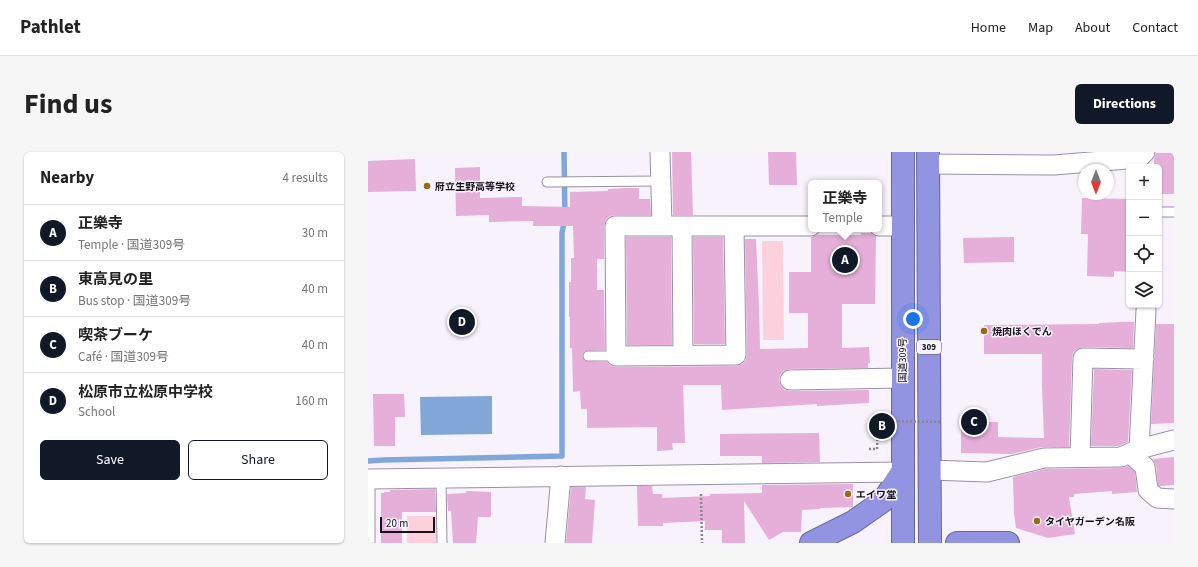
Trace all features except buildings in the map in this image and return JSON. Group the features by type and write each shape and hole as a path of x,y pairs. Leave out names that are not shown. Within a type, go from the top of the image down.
{"highway":[{"name":"国道309号","path":"903,152 903,543"},
{"name":"309","path":"928,158 930,543"},
{"path":"811,543 853,522 883,501 902,472"},
{"path":"957,543 1006,543"}],"street":[{"path":"660,152 662,226"},
{"path":"928,158 1054,164 1081,157 1141,154"},
{"path":"734,226 736,354 616,356 615,226 662,226 682,226 734,226 808,226"},
{"path":"682,226 683,355"},
{"path":"882,226 902,226"},
{"path":"1147,308 1144,359 1135,451 1145,467 1148,490 1157,498 1174,499"},
{"path":"1080,458 1083,358 1144,359"},
{"path":"790,380 902,378"},
{"path":"930,470 987,472 1044,458 1121,457 1135,451 1174,440"},
{"path":"369,479 902,472"},
{"path":"555,543 561,476"}],"lane":[{"path":"547,182 660,181"},
{"path":"1162,212 1174,212"},
{"path":"588,356 616,356"},
{"path":"369,479 370,543"},
{"path":"441,479 442,543"}],"path":[{"path":"869,449 878,449 878,421 941,422"},
{"path":"700,474 702,543"}],"shaded area":[{"path":"762,241 783,241 784,340 763,340"},
{"path":"407,516 436,516 436,543 407,543"}],"water":[{"path":"492,396 492,434 421,435 420,397"}],"waterway":[{"path":"368,461 562,456 562,233 565,218 564,152"}],"place":[{"name":"府立生野高等学校","path":"427,186"},
{"name":"正樂寺","path":"845,260"},
{"name":"松原市立松原中学校","path":"462,322"},
{"name":"焼肉ほくでん","path":"984,331"},
{"name":"喫茶ブーケ","path":"974,422"},
{"name":"東高見の里","path":"882,426"},
{"name":"エイワ堂","path":"848,494"},
{"name":"タイヤガーデン名阪","path":"1037,521"}]}
